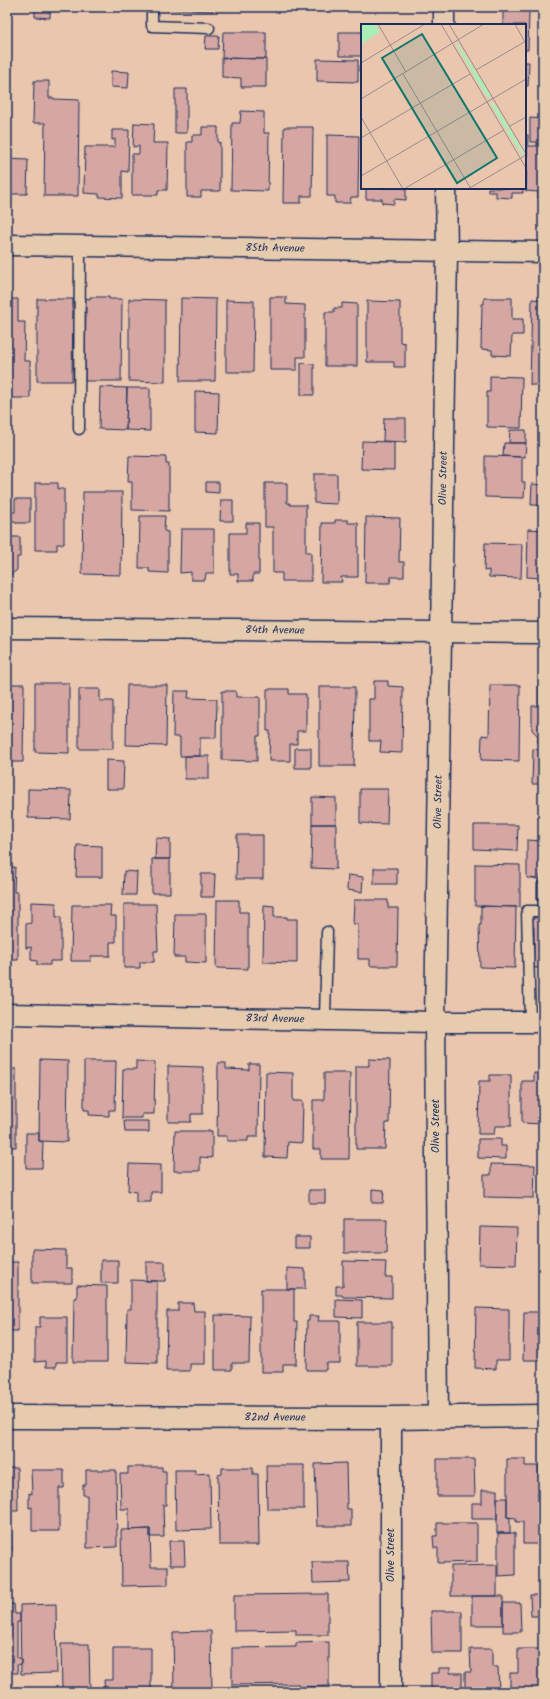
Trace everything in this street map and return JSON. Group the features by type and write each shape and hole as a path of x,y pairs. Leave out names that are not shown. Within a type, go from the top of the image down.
{"street":[{"path":"444,7 444,24"},
{"name":"Olive Street","path":"438,1417 435,1022 447,252 446,189"},
{"name":"85th Avenue","path":"7,245 447,252 543,252"},
{"name":"84th Avenue","path":"7,628 543,633"},
{"name":"83rd Avenue","path":"7,1014 435,1022 536,1022"},
{"name":"82nd Avenue","path":"7,1417 391,1418 543,1416"},
{"name":"Olive Street","path":"390,1692 391,1418"}],"lane":[{"path":"152,7 152,26 209,28"},
{"path":"79,429 80,246"},
{"path":"542,885 543,899"},
{"path":"536,1022 527,911 543,911"},
{"path":"325,1020 327,932"}],"building":[{"path":"35,7 50,7 50,18 35,17"},
{"path":"160,7 213,7 213,11 160,9"},
{"path":"503,10 529,11 528,50 526,50 526,24 503,24"},
{"path":"223,32 266,32 266,59 222,58"},
{"path":"339,32 361,32 361,56 339,56"},
{"path":"206,36 219,36 218,49 205,49"},
{"path":"222,58 266,59 266,87 241,87 241,78 222,77"},
{"path":"317,59 358,60 358,82 317,81"},
{"path":"526,62 529,62 528,86 526,86"},
{"path":"111,71 129,72 128,88 111,87"},
{"path":"34,81 49,81 49,98 79,100 78,196 44,196 45,123 33,123"},
{"path":"175,89 187,89 187,133 175,133"},
{"path":"241,111 264,112 264,133 269,133 268,191 231,190 232,123 240,123"},
{"path":"530,118 543,119 543,198 538,198 538,192 526,191 527,146 537,146 537,142 530,142"},
{"path":"134,123 154,124 153,143 168,143 167,190 158,190 158,195 132,195 132,154 139,154 139,146 133,147"},
{"path":"202,127 218,127 218,143 220,142 220,191 201,191 201,197 187,197 187,142 192,142 192,135 202,135"},
{"path":"284,127 313,127 312,196 301,196 301,203 283,203"},
{"path":"112,130 129,130 128,172 122,171 122,198 99,197 99,194 84,193 85,147 115,147 115,139 112,140"},
{"path":"327,135 359,136 358,197 351,197 350,203 335,203 335,196 327,196"},
{"path":"526,135 528,135 526,184"},
{"path":"7,159 28,160 27,194 10,194 10,190 7,190"},
{"path":"366,189 406,189 406,200 394,199 394,204 382,203 382,199 366,199"},
{"path":"488,189 523,189 523,193 512,193 512,198 496,197 496,192 488,192"},
{"path":"90,297 122,299 121,381 85,381 86,298 90,299"},
{"path":"270,297 286,297 286,304 305,305 305,357 297,357 297,370 270,370"},
{"path":"181,298 216,299 215,381 180,381"},
{"path":"484,298 512,298 512,319 523,319 523,335 512,335 511,356 492,355 492,350 481,349 482,304 484,304"},
{"path":"7,299 18,299 18,322 25,322 24,361 30,361 30,398 7,398"},
{"path":"37,299 73,299 72,381 37,381"},
{"path":"129,299 165,300 165,382 129,381"},
{"path":"532,299 543,300 543,385 530,385"},
{"path":"226,300 254,301 253,372 226,372"},
{"path":"367,301 400,302 400,342 405,343 405,367 394,367 394,362 367,362"},
{"path":"342,303 357,304 357,366 325,366 325,312 334,312 334,308 342,308"},
{"path":"301,363 314,364 314,395 301,395"},
{"path":"490,376 522,377 521,428 487,427 487,392 490,392"},
{"path":"100,387 127,388 126,430 99,429"},
{"path":"127,388 150,388 150,431 126,430"},
{"path":"195,391 219,392 218,433 195,432"},
{"path":"384,418 406,418 406,442 383,441"},
{"path":"510,430 526,430 526,443 509,443"},
{"path":"362,441 394,442 394,470 361,469"},
{"path":"504,443 526,443 525,457 503,456"},
{"path":"129,456 166,457 166,464 169,464 169,511 132,510 132,482 128,482"},
{"path":"485,456 522,457 522,482 525,482 524,498 485,497"},
{"path":"314,474 337,474 337,504 314,503"},
{"path":"206,482 219,482 219,493 206,492"},
{"path":"35,483 58,483 58,489 64,489 64,544 57,544 57,550 35,550"},
{"path":"265,483 287,483 287,503 290,503 290,505 306,505 306,552 311,552 311,581 282,581 282,573 273,573 273,527 265,527"},
{"path":"532,484 542,485 541,505 531,505"},
{"path":"83,492 122,492 121,575 82,574"},
{"path":"15,499 30,499 30,523 15,523 15,521 11,521 11,512 15,512"},
{"path":"221,500 233,500 233,521 220,521"},
{"path":"140,516 165,516 164,531 168,532 168,573 149,572 149,568 139,568"},
{"path":"366,517 400,518 399,562 404,562 404,577 391,577 390,583 365,583"},
{"path":"335,520 348,520 348,523 358,523 358,577 341,577 342,582 321,582 322,523 335,523"},
{"path":"246,523 259,523 259,574 253,574 253,581 238,581 238,574 230,574 230,533 246,533"},
{"path":"181,529 214,529 214,573 206,573 205,580 191,580 191,572 180,573"},
{"path":"528,529 543,530 543,578 527,577"},
{"path":"7,533 11,533 11,537 20,537 20,557 17,557 17,570 9,576 7,575"},
{"path":"485,543 522,544 521,578 489,577 489,570 484,571"},
{"path":"374,681 388,681 388,686 403,687 402,753 380,752 381,741 369,741 369,699 374,699"},
{"path":"35,683 69,683 69,753 35,752"},
{"path":"7,684 24,684 23,762 7,762"},
{"path":"127,685 167,685 166,746 126,745"},
{"path":"490,685 520,685 519,761 481,760 482,735 489,736"},
{"path":"539,685 543,685 543,743 538,743 538,736 532,730 532,706 539,706"},
{"path":"319,687 355,687 354,766 319,766"},
{"path":"79,689 100,689 100,701 113,701 113,749 79,749"},
{"path":"267,689 289,689 289,694 306,694 306,731 297,731 297,744 290,744 290,761 269,761 270,731 267,731"},
{"path":"174,691 189,691 188,698 217,699 216,738 200,738 200,756 180,756 180,737 173,737"},
{"path":"222,691 236,691 236,697 260,697 260,736 257,736 257,761 222,760"},
{"path":"295,748 311,748 311,768 295,768"},
{"path":"533,749 543,750 543,784 532,784"},
{"path":"185,756 209,756 209,779 185,779"},
{"path":"106,760 124,761 123,789 106,789"},
{"path":"28,789 71,790 70,819 28,818"},
{"path":"360,789 388,789 387,824 360,823"},
{"path":"312,797 336,798 336,824 312,824"},
{"path":"312,824 336,824 336,869 311,868"},
{"path":"474,825 518,825 517,851 474,849"},
{"path":"237,835 263,835 263,879 236,879"},
{"path":"156,838 170,839 170,859 155,859"},
{"path":"527,840 543,841 543,876 540,875 540,879 527,878"},
{"path":"77,845 102,846 102,877 76,877"},
{"path":"152,859 170,859 170,893 152,893"},
{"path":"475,864 520,865 520,907 475,906"},
{"path":"7,867 15,867 14,892 18,892 18,960 8,960 8,966"},
{"path":"374,868 397,868 397,884 374,884"},
{"path":"124,871 137,872 136,895 123,895"},
{"path":"201,874 215,874 214,897 201,897"},
{"path":"348,875 363,877 362,892 347,890"},
{"path":"217,900 239,900 239,912 248,912 248,969 216,968"},
{"path":"354,900 388,900 388,908 398,908 397,966 370,966 370,959 358,959 358,924 353,924"},
{"path":"31,902 56,903 56,917 61,917 61,961 50,961 50,965 37,965 37,961 31,960 31,947 26,948 26,924 31,923"},
{"path":"124,904 156,904 158,951 154,951 154,962 140,962 140,968 124,968"},
{"path":"72,905 111,905 110,916 116,916 116,942 110,942 110,956 91,956 91,961 71,961"},
{"path":"264,905 274,906 274,917 297,919 297,963 263,962"},
{"path":"481,906 516,907 515,968 480,967 479,925 481,925"},
{"path":"175,914 206,914 206,963 185,962 185,957 174,957"},
{"path":"531,918 543,918 543,968 531,968 531,960 534,960 534,927 531,927"},
{"path":"369,1059 390,1060 389,1123 386,1123 385,1149 356,1149 356,1066 369,1066"},
{"path":"40,1060 68,1061 67,1142 39,1141"},
{"path":"84,1061 116,1061 115,1110 109,1110 109,1116 89,1115 89,1110 84,1110"},
{"path":"136,1061 155,1062 154,1114 142,1114 142,1118 122,1118 123,1069 136,1069"},
{"path":"7,1063 9,1063 8,1069 16,1069 16,1147 7,1147"},
{"path":"218,1063 226,1063 226,1069 249,1070 249,1064 259,1064 258,1137 248,1137 248,1141 227,1141 227,1136 217,1136"},
{"path":"168,1066 203,1067 203,1114 191,1114 191,1122 168,1122"},
{"path":"266,1072 293,1073 293,1101 303,1101 302,1143 288,1142 287,1158 265,1157"},
{"path":"324,1073 350,1073 349,1159 321,1159 321,1149 313,1149 313,1100 324,1100"},
{"path":"534,1073 543,1073 543,1124 522,1123 522,1081 534,1081"},
{"path":"490,1075 511,1075 511,1126 495,1126 494,1134 478,1134 479,1081 490,1081"},
{"path":"124,1121 149,1121 149,1132 125,1132"},
{"path":"175,1131 212,1131 212,1158 200,1157 200,1171 174,1171"},
{"path":"26,1133 39,1133 39,1141 43,1142 42,1168 26,1168"},
{"path":"478,1139 501,1139 501,1146 506,1146 506,1159 478,1158"},
{"path":"129,1164 161,1165 161,1192 151,1192 151,1202 136,1202 136,1192 128,1191"},
{"path":"491,1164 535,1165 534,1198 484,1197 484,1175 491,1175"},
{"path":"372,1189 384,1190 383,1203 372,1203"},
{"path":"309,1190 325,1190 325,1203 309,1203"},
{"path":"344,1219 387,1219 386,1253 344,1253"},
{"path":"480,1227 517,1228 516,1265 479,1264"},
{"path":"294,1237 310,1237 310,1248 294,1248"},
{"path":"7,1247 8,1262 18,1262 18,1331 7,1331"},
{"path":"32,1249 66,1250 66,1268 72,1268 72,1283 32,1283"},
{"path":"101,1260 118,1260 118,1283 101,1283"},
{"path":"343,1261 386,1262 385,1277 392,1277 392,1298 343,1297 342,1295 336,1295 336,1286 343,1286"},
{"path":"146,1262 165,1262 165,1281 146,1281"},
{"path":"287,1268 305,1269 305,1289 287,1289"},
{"path":"131,1280 157,1281 157,1363 126,1362 127,1309 131,1309"},
{"path":"77,1285 107,1286 107,1362 73,1362 74,1298 77,1298"},
{"path":"261,1289 294,1289 294,1322 297,1322 296,1364 283,1364 283,1372 261,1372"},
{"path":"336,1299 362,1300 362,1318 336,1317"},
{"path":"178,1303 193,1303 194,1311 205,1311 205,1364 190,1364 190,1371 166,1371 167,1311 178,1311"},
{"path":"476,1308 509,1309 509,1360 496,1360 496,1369 475,1368"},
{"path":"524,1312 543,1312 543,1360 523,1360"},
{"path":"215,1315 250,1316 249,1363 232,1363 232,1370 215,1370"},
{"path":"309,1316 319,1316 318,1321 340,1321 340,1363 326,1363 326,1370 306,1370 307,1321 309,1321"},
{"path":"40,1317 67,1317 67,1362 56,1362 56,1367 46,1367 46,1361 35,1362 35,1327 40,1327"},
{"path":"357,1322 392,1322 392,1366 357,1366"},
{"path":"437,1459 474,1459 475,1496 437,1496"},
{"path":"507,1459 525,1459 525,1466 539,1466 540,1544 523,1544 523,1522 516,1522 516,1518 507,1517"},
{"path":"346,1463 347,1509 351,1509 351,1526 317,1526 315,1464"},
{"path":"266,1465 304,1465 304,1509 267,1509"},
{"path":"128,1467 162,1467 162,1471 166,1471 166,1505 163,1505 164,1537 150,1537 150,1529 129,1530 129,1509 121,1509 120,1474 128,1474"},
{"path":"7,1468 17,1468 18,1511 11,1511 12,1551 7,1551"},
{"path":"222,1468 253,1468 253,1474 258,1474 259,1545 219,1545 218,1475 222,1474"},
{"path":"31,1470 64,1470 64,1488 59,1488 59,1531 32,1531 32,1507 29,1508 29,1493 32,1494"},
{"path":"86,1470 116,1470 117,1547 87,1548 87,1495 83,1495 83,1485 86,1485"},
{"path":"175,1470 195,1470 195,1474 210,1473 211,1529 176,1530"},
{"path":"482,1490 497,1490 497,1519 472,1519 472,1503 482,1503"},
{"path":"497,1498 507,1498 507,1517 510,1518 510,1533 497,1533"},
{"path":"437,1523 477,1523 477,1562 438,1563 438,1548 434,1548 433,1536 437,1536"},
{"path":"150,1529 151,1567 168,1567 168,1585 122,1586 121,1530"},
{"path":"498,1533 515,1533 515,1575 498,1576"},
{"path":"169,1541 184,1541 185,1565 170,1565"},
{"path":"312,1562 349,1562 350,1582 313,1583"},
{"path":"497,1565 497,1596 451,1596 451,1566"},
{"path":"328,1594 328,1635 296,1635 296,1630 234,1631 234,1595"},
{"path":"530,1595 543,1595 543,1616 531,1616"},
{"path":"472,1596 503,1596 503,1625 472,1625"},
{"path":"503,1603 520,1603 521,1632 503,1632"},
{"path":"7,1604 14,1604 15,1614 20,1614 20,1622 17,1622 17,1658 21,1658 21,1664 17,1665 18,1673 7,1673"},
{"path":"56,1604 57,1673 21,1674 20,1605"},
{"path":"431,1611 462,1611 462,1653 432,1653"},
{"path":"211,1631 212,1692 174,1692 173,1632"},
{"path":"329,1642 329,1686 298,1687 298,1684 232,1685 232,1648 296,1647 296,1643"},
{"path":"61,1644 89,1644 90,1692 62,1692"},
{"path":"113,1648 151,1648 151,1692 105,1692 104,1680 113,1680"},
{"path":"470,1649 492,1649 492,1667 498,1667 499,1692 465,1692 465,1672 471,1672"},
{"path":"518,1649 543,1649 543,1692 510,1692 510,1673 518,1673"},
{"path":"439,1668 450,1668 450,1673 462,1673 462,1692 431,1692 431,1673 439,1673"}]}
